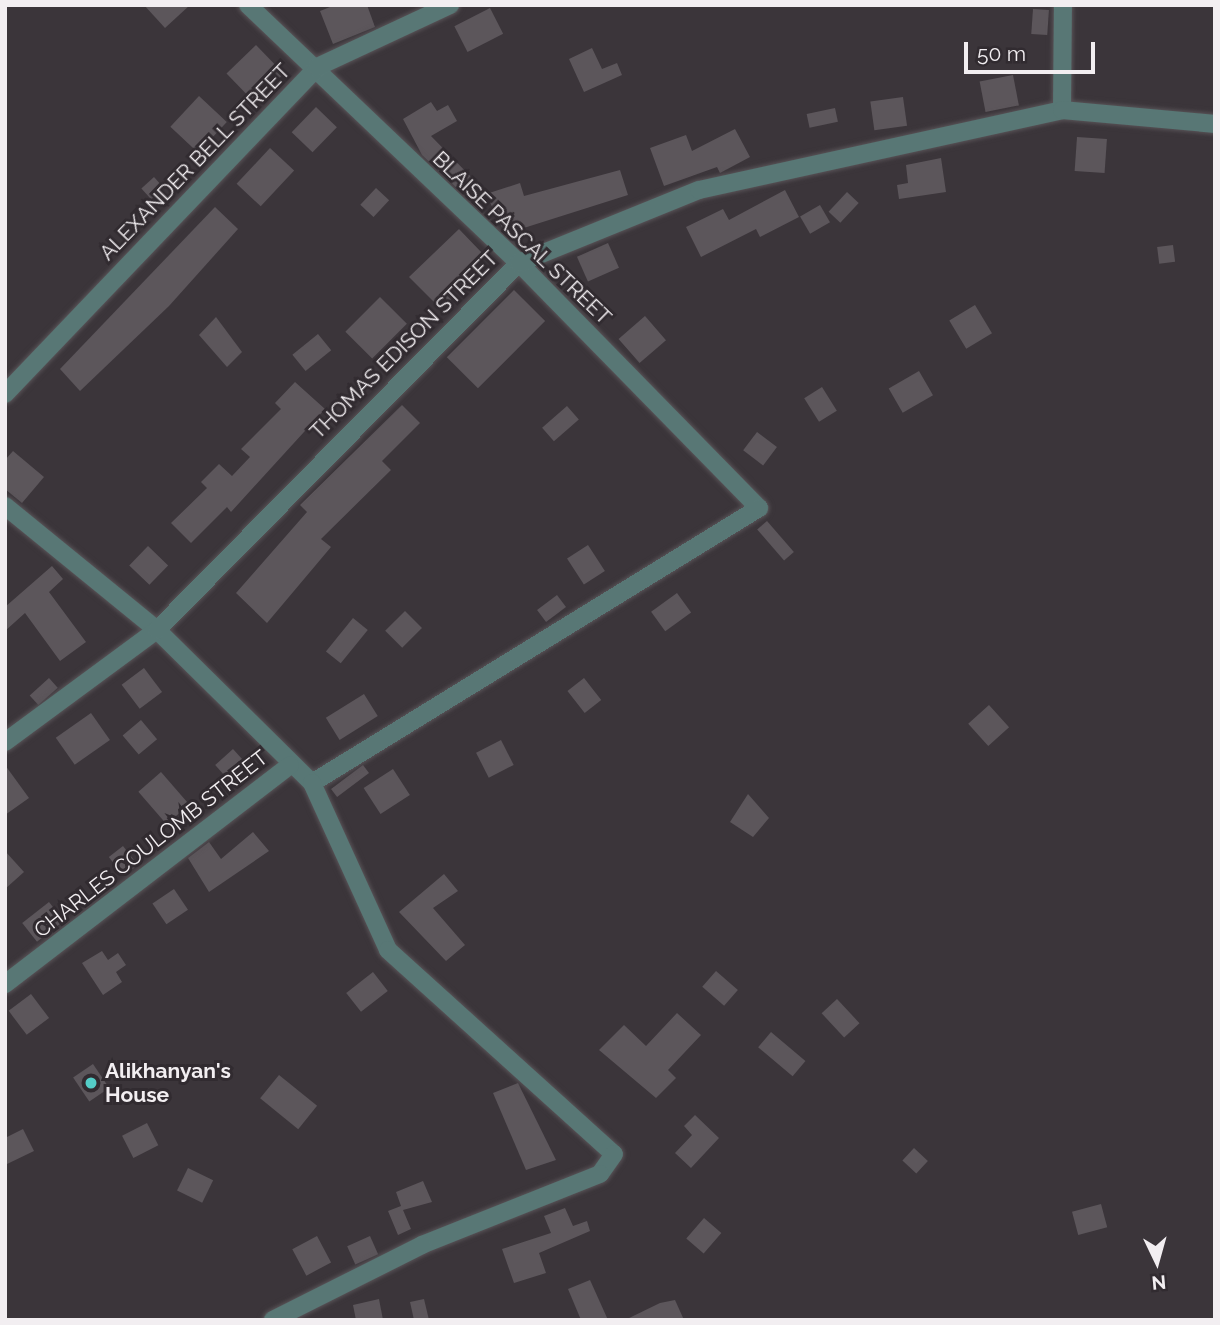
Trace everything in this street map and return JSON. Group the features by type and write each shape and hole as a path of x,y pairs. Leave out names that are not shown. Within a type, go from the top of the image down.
{"street":[{"name":"BLAISE PASCAL STREET","path":"248,5 317,67 519,263 759,508 312,783"},
{"name":"ALEXANDER BELL STREET","path":"5,394 317,67 450,5"},
{"path":"1062,110 1063,5"},
{"name":"THOMAS EDISON STREET","path":"5,742 157,631 519,263 699,190 1062,110 1215,124"},
{"path":"5,506 157,631 290,765 312,783 388,950 614,1154 600,1174 422,1245 272,1320"},
{"name":"CHARLES COULOMB STREET","path":"5,984 290,765"}],"building":[{"path":"144,5 190,5 165,28"},
{"path":"335,5 367,5 375,27 333,44 320,11"},
{"path":"490,8 503,34 468,52 454,26"},
{"path":"1033,9 1049,10 1047,35 1031,34"},
{"path":"256,45 284,74 254,102 227,73"},
{"path":"592,48 602,69 617,63 622,75 584,92 569,59"},
{"path":"1013,75 1019,105 986,112 980,81"},
{"path":"199,96 227,122 198,153 170,127"},
{"path":"903,97 907,126 874,130 870,102"},
{"path":"431,102 437,111 448,105 457,121 431,136 474,180 461,192 422,155 403,119"},
{"path":"316,107 337,127 313,152 292,132"},
{"path":"835,108 838,122 810,128 807,114"},
{"path":"735,129 750,157 720,173 717,167 664,186 650,148 686,135 692,151"},
{"path":"1077,137 1107,139 1105,173 1075,171"},
{"path":"270,148 294,171 261,206 237,184"},
{"path":"941,158 946,192 899,199 897,185 908,183 906,165"},
{"path":"620,170 628,195 505,234 486,194 520,183 524,196"},
{"path":"154,177 164,188 151,200 141,188"},
{"path":"376,188 389,200 373,217 360,205"},
{"path":"785,190 799,217 760,237 756,229 701,257 686,227 723,209 729,220"},
{"path":"847,192 859,203 840,223 829,212"},
{"path":"820,205 830,222 810,234 800,216"},
{"path":"215,207 238,229 169,306 80,391 60,369"},
{"path":"459,229 483,254 446,289 454,297 441,309 409,277"},
{"path":"608,243 619,268 588,281 577,257"},
{"path":"1173,245 1175,262 1159,264 1157,247"},
{"path":"514,290 545,321 478,388 447,357"},
{"path":"380,297 407,324 372,359 345,332"},
{"path":"975,305 992,333 966,349 949,320"},
{"path":"645,316 666,340 640,363 619,339"},
{"path":"216,317 242,352 227,367 199,335"},
{"path":"318,334 331,350 306,371 292,355"},
{"path":"919,371 933,395 903,413 889,388"},
{"path":"295,382 325,409 231,512 227,507 191,543 171,523 207,488 201,482 219,464 232,476 250,457 241,449 281,409 275,403"},
{"path":"822,387 837,411 819,422 804,398"},
{"path":"402,405 420,423 382,461 391,470 321,539 331,547 267,623 236,593 307,512 300,505"},
{"path":"567,406 579,420 554,441 542,428"},
{"path":"757,432 777,447 763,465 743,450"},
{"path":"13,451 44,477 22,503 5,489 5,460"},
{"path":"767,521 794,552 784,560 757,530"},
{"path":"588,545 605,571 584,585 567,559"},
{"path":"148,546 168,565 149,585 129,565"},
{"path":"52,566 63,579 49,592 86,642 60,661 25,613 5,631 5,607"},
{"path":"677,593 691,612 665,631 651,612"},
{"path":"557,595 566,607 546,622 537,610"},
{"path":"405,611 422,628 402,648 385,631"},
{"path":"353,618 368,630 341,663 326,651"},
{"path":"144,668 162,692 140,709 122,685"},
{"path":"49,678 58,688 38,705 30,695"},
{"path":"584,678 601,700 585,713 567,691"},
{"path":"364,694 378,716 340,740 326,718"},
{"path":"989,705 1009,727 988,746 968,724"},
{"path":"91,713 110,740 75,765 56,738"},
{"path":"141,720 157,739 139,755 123,735"},
{"path":"501,740 514,765 489,778 476,753"},
{"path":"233,749 250,768 232,784 215,765"},
{"path":"5,765 29,798 5,815"},
{"path":"363,765 369,773 337,797 331,789"},
{"path":"393,769 410,795 381,814 364,788"},
{"path":"161,772 189,804 167,824 138,792"},
{"path":"748,794 769,818 753,837 730,822"},
{"path":"253,832 269,851 209,892 188,858 209,842 221,859"},
{"path":"123,846 138,865 124,876 109,857"},
{"path":"5,851 24,872 5,889"},
{"path":"444,874 458,891 433,908 465,945 446,961 399,912"},
{"path":"174,889 188,910 166,924 152,904"},
{"path":"49,902 64,921 37,942 22,923"},
{"path":"102,951 108,960 118,953 126,965 116,972 122,982 103,995 82,963"},
{"path":"716,971 738,990 724,1006 702,987"},
{"path":"373,972 388,991 361,1012 346,993"},
{"path":"31,994 49,1018 27,1035 9,1011"},
{"path":"837,999 860,1023 844,1037 822,1013"},
{"path":"677,1013 701,1035 668,1070 676,1078 656,1098 599,1050 624,1025 646,1046"},
{"path":"771,1032 805,1061 793,1076 758,1047"},
{"name":"Alikhanyan's House","path":"93,1064 109,1088 89,1101 73,1077"},
{"path":"279,1075 317,1106 298,1129 260,1098"},
{"path":"518,1083 556,1160 526,1170 493,1093"},
{"path":"695,1115 719,1138 691,1168 675,1153 692,1135 684,1126"},
{"path":"147,1123 158,1145 133,1158 122,1136"},
{"path":"23,1129 34,1151 5,1165 5,1138"},
{"path":"914,1148 928,1161 916,1173 902,1160"},
{"path":"188,1168 213,1180 202,1203 177,1190"},
{"path":"423,1181 432,1202 403,1210 411,1229 398,1235 388,1211 401,1206 396,1192"},
{"path":"1101,1204 1107,1227 1078,1235 1072,1212"},
{"path":"565,1208 573,1226 587,1221 590,1231 539,1253 546,1273 514,1283 502,1249 551,1233 544,1216"},
{"path":"704,1218 721,1233 704,1253 686,1238"},
{"path":"317,1236 331,1262 306,1276 292,1249"},
{"path":"370,1236 378,1254 355,1264 347,1246"},
{"path":"590,1280 608,1320 581,1320 568,1289"},
{"path":"379,1299 383,1320 356,1320 353,1305"},
{"path":"424,1299 429,1320 414,1320 410,1302"},
{"path":"675,1300 684,1320 625,1320 660,1303"}],"place":[{"name":"Alikhanyan's House","path":"91,1083"}]}
